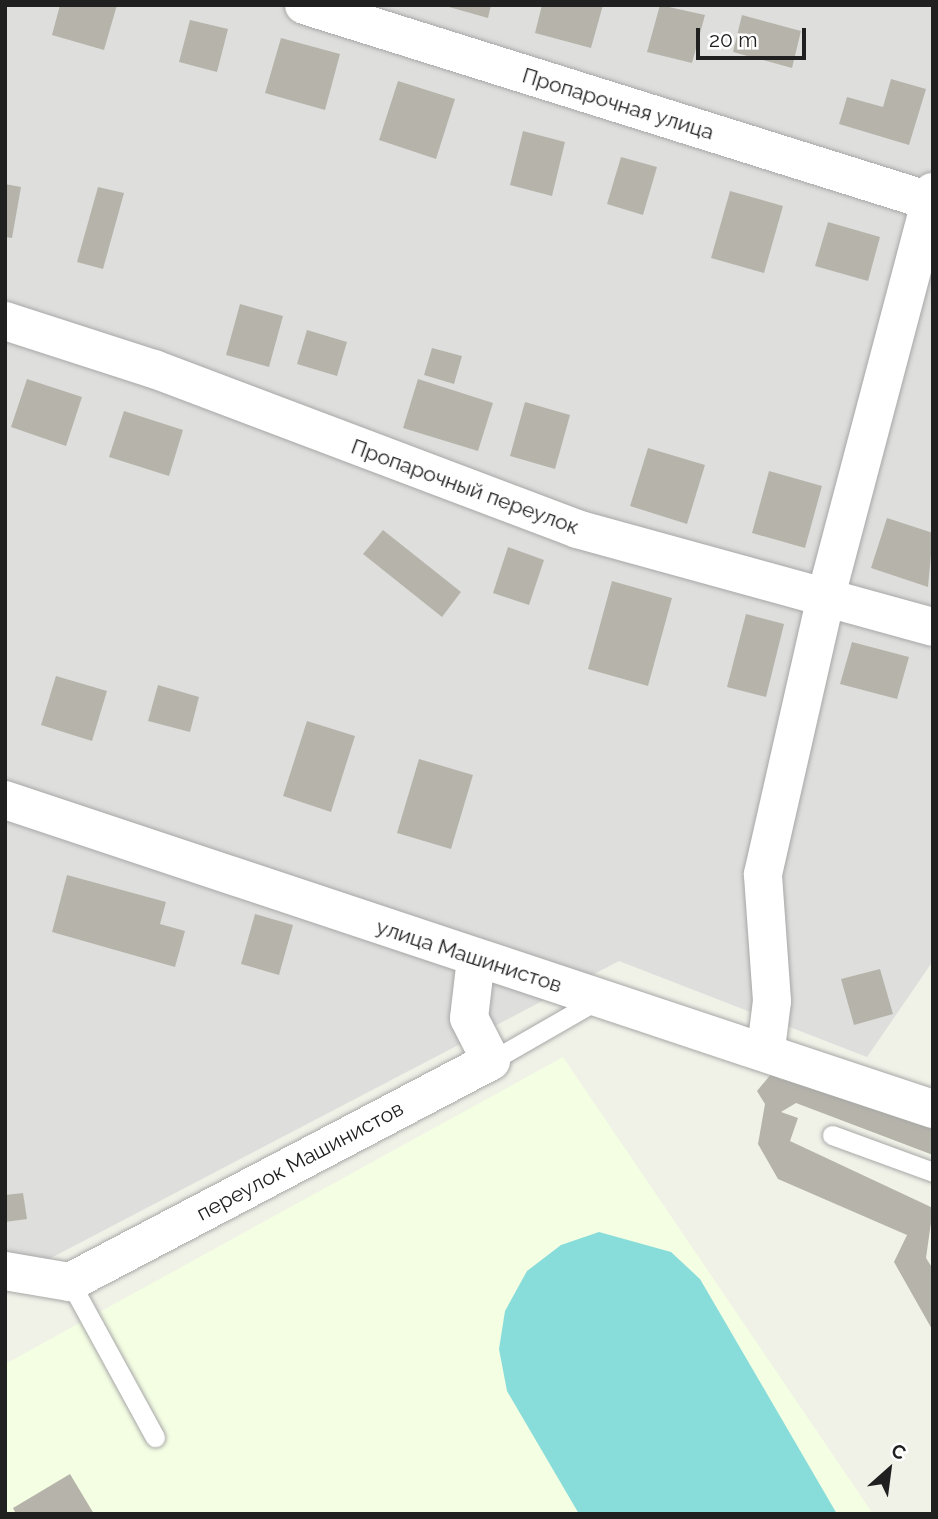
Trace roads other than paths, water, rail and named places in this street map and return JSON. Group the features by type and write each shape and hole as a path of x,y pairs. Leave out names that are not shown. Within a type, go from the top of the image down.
{"street":[{"name":"Пропарочная улица","path":"304,5 932,198"},
{"path":"766,1049 772,1001 763,874 825,596 932,198"},
{"name":"Пропарочный переулок","path":"5,321 154,369 578,529 933,627"},
{"name":"улица Машинистов","path":"5,800 599,999 766,1049 933,1109"},
{"path":"476,958 469,1018 491,1061"},
{"name":"переулок Машинистов","path":"70,1282 491,1061"},
{"path":"5,1272 70,1282"}],"lane":[{"path":"491,1061 599,999"},
{"path":"832,1135 933,1172"},
{"path":"70,1282 155,1437"}]}
